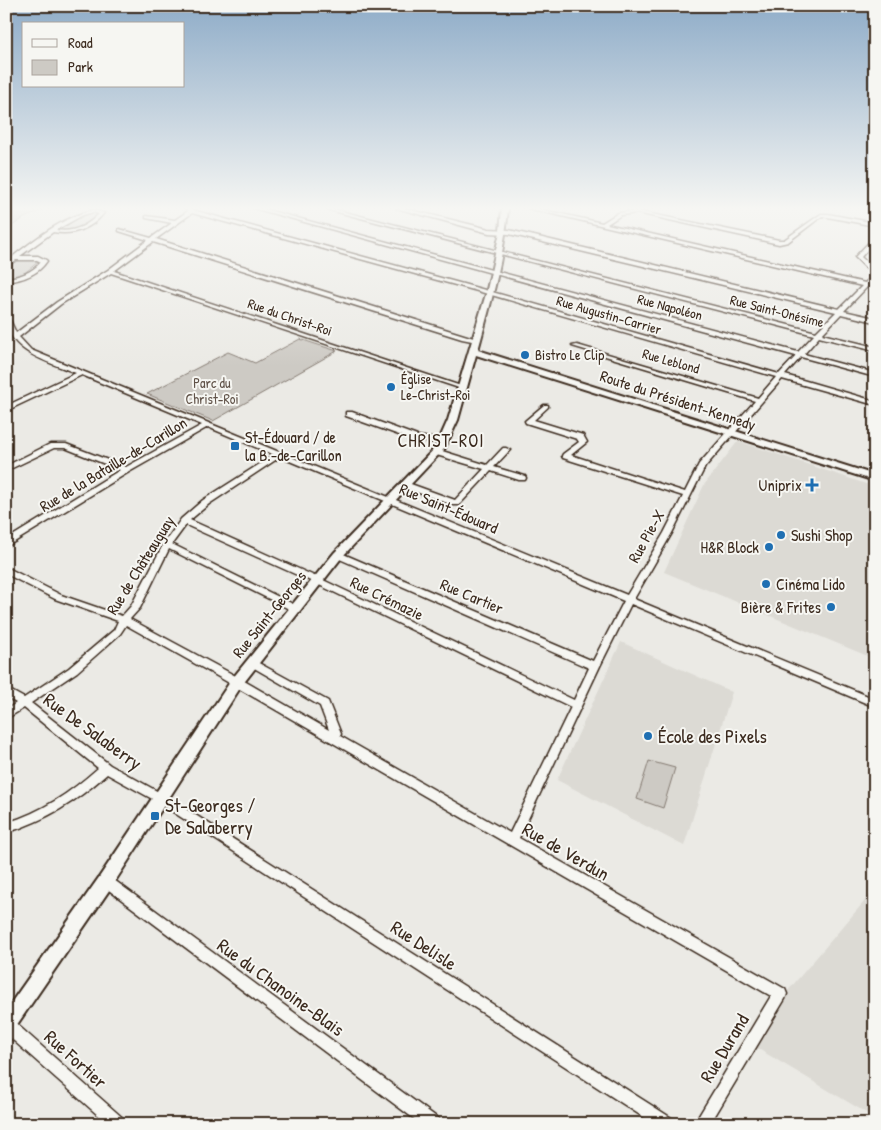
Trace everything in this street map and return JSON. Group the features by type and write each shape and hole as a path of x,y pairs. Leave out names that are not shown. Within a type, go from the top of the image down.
{"street":[{"path":"6,280 20,278 42,265 43,261"},
{"path":"6,318 16,337 59,303 124,261"},
{"path":"217,261 343,300 475,345"},
{"name":"Rue Augustin-Carrier","path":"373,261 875,403"},
{"name":"Rue Napoléon","path":"448,261 875,375"},
{"name":"Rue Saint-Georges","path":"7,1026 106,881 237,682 338,555 440,447 453,420 461,387 496,274 498,261"},
{"name":"Rue Saint-Onésime","path":"529,261 875,349"},
{"path":"626,261 875,320"},
{"path":"759,261 875,288"},
{"path":"865,285 875,276 872,266"},
{"name":"Rue du Christ-Roi","path":"110,271 461,387"},
{"name":"Rue Pie-X","path":"512,841 595,666 629,600 668,533 702,466 818,334 865,285"},
{"name":"Rue Saint-Édouard","path":"16,337 29,351 875,703"},
{"name":"Route du Président-Kennedy","path":"475,345 730,432 875,478"},
{"name":"Rue Leblond","path":"575,346 759,400"},
{"path":"6,409 81,373"},
{"path":"546,406 529,421 580,437 584,442 566,456 686,495"},
{"path":"349,414 440,447 489,468 522,478"},
{"name":"Rue de la Bataille-de-Carillon","path":"6,544 126,470 208,424"},
{"path":"6,469 53,446 66,446 126,470"},
{"path":"405,485 456,503 506,450"},
{"name":"Rue de Châteauguay","path":"6,715 73,670 117,632 124,620 135,608 168,545 184,521 206,502 280,454"},
{"name":"Rue Crémazie","path":"184,521 318,581 576,705"},
{"path":"168,545 296,609"},
{"name":"Rue Cartier","path":"338,555 595,666"},
{"name":"Rue de Verdun","path":"6,570 58,597 124,620 237,682 780,994"},
{"path":"252,663 324,704 336,734 334,738"},
{"name":"Rue De Salaberry","path":"6,692 23,702 106,768 160,798"},
{"path":"6,828 31,821 68,801 106,768"},
{"name":"Rue Delisle","path":"160,798 668,1124"},
{"name":"Rue du Chanoine-Blais","path":"106,881 434,1124"},
{"name":"Rue Durand","path":"701,1124 780,994"},
{"name":"Rue Fortier","path":"7,1026 119,1124"}],"shaded area":[{"path":"738,441 875,487 875,659 664,572 704,485"},
{"name":"École des Pixels","path":"621,642 732,692 684,846 557,780"},
{"path":"875,889 875,1118 745,1041"}],"green space":[{"path":"14,262 38,262 22,275 6,279 6,268"},
{"name":"Parc du Christ-Roi","path":"300,339 337,351 213,421 147,394 228,352 255,363"},
{"path":"649,761 675,768 663,808 637,799"}],"place":[{"name":"Bistro Le Clip","path":"525,355"},
{"name":"Église Le-Christ-Roi","path":"391,387"},
{"name":"St-Édouard / de la B.-de-Carillon","path":"235,446"},
{"name":"Uniprix","path":"812,485"},
{"name":"Sushi Shop","path":"781,535"},
{"name":"H&R Block","path":"769,547"},
{"name":"Cinéma Lido","path":"766,584"},
{"name":"Bière & Frites","path":"831,607"},
{"name":"École des Pixels","path":"648,736"},
{"name":"St-Georges / De Salaberry","path":"155,816"}],"district":[{"name":"CHRIST-ROI","path":"441,441"}]}
